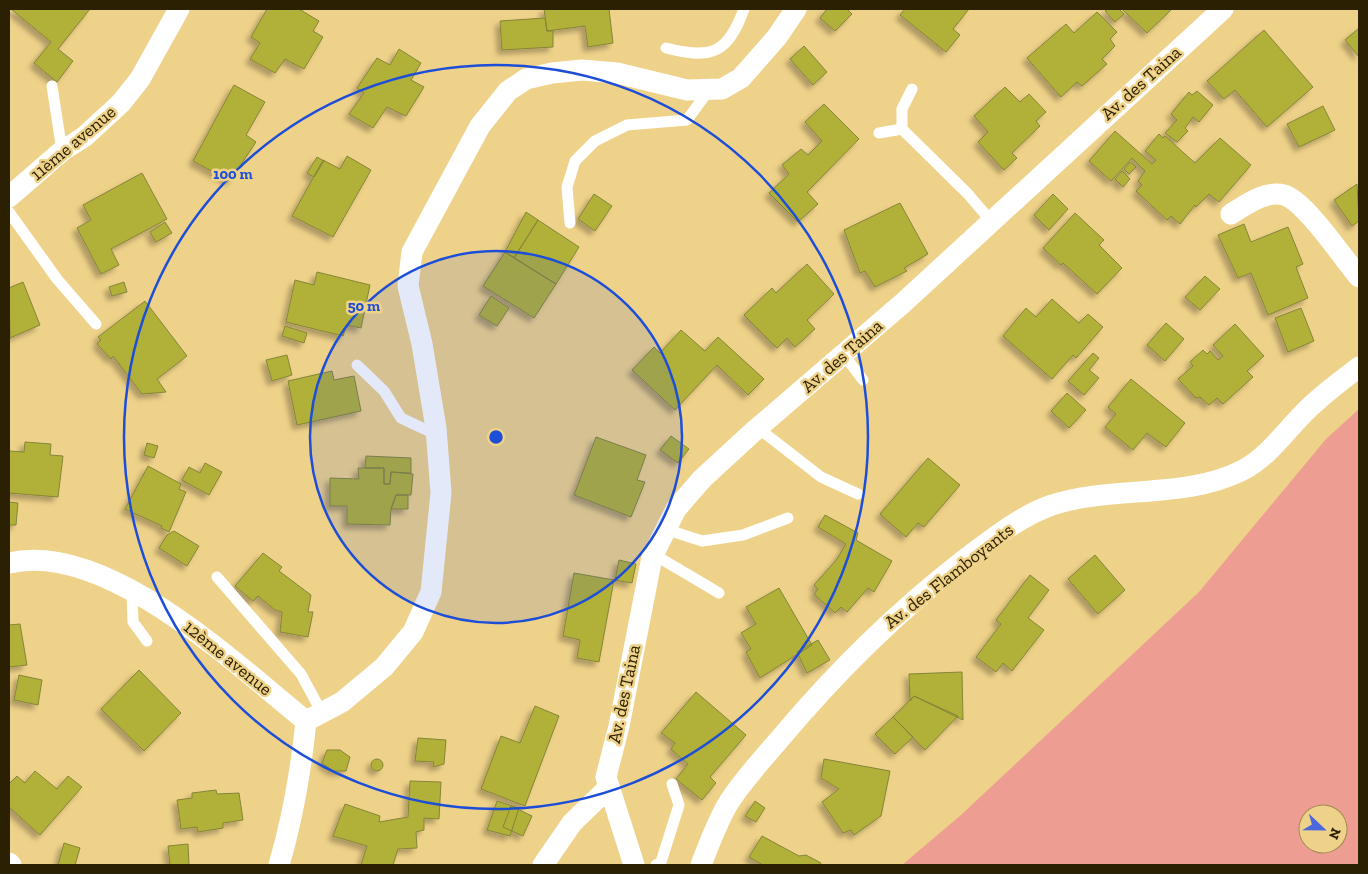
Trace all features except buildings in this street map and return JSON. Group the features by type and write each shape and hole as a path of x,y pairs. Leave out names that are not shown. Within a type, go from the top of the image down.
{"street":[{"name":"11ème avenue","path":"9,197 62,150 84,138 121,103 140,79 180,9"},
{"path":"279,865 293,817 301,770 314,717 342,702 397,661 413,632 431,592 441,493 437,435 422,344 408,286 412,252 480,126 508,91 526,79 552,74 582,70 617,73 688,90 722,89 741,78 777,36 796,9"},
{"name":"Av. des Taina","path":"608,788 607,770 619,726 642,601 654,554 676,509 702,479 758,428 844,356 1223,9"},
{"path":"1231,214 1259,197 1284,195 1302,205 1359,277"},
{"name":"Av. des Flamboyants","path":"701,865 714,832 730,800 819,693 867,642 925,591 977,550 1018,522 1045,508 1075,498 1190,486 1215,480 1244,469 1273,447 1324,394 1359,367"},
{"name":"12ème avenue","path":"9,563 44,560 102,575 164,609 197,631 314,717"},
{"path":"543,865 572,823 608,788 634,865"}],"lane":[{"path":"666,48 688,54 706,53 724,46 737,29 744,9"},
{"path":"52,86 62,150"},
{"path":"912,89 902,109 902,129 968,194 991,221"},
{"path":"570,223 567,188 575,161 595,141 627,125 687,120 709,90"},
{"path":"880,133 902,129"},
{"path":"9,212 57,279 96,324"},
{"path":"844,356 863,380"},
{"path":"357,365 384,391 401,418 437,435"},
{"path":"758,428 821,477 858,494"},
{"path":"665,529 702,541 743,535 788,518"},
{"path":"654,554 719,593"},
{"path":"217,577 301,674 314,717"},
{"path":"132,592 134,622 147,641"},
{"path":"656,865 661,862 679,806 672,784"}],"shaded area":[{"path":"1359,409 1359,865 902,865 961,815 1199,592 1326,439"}]}
